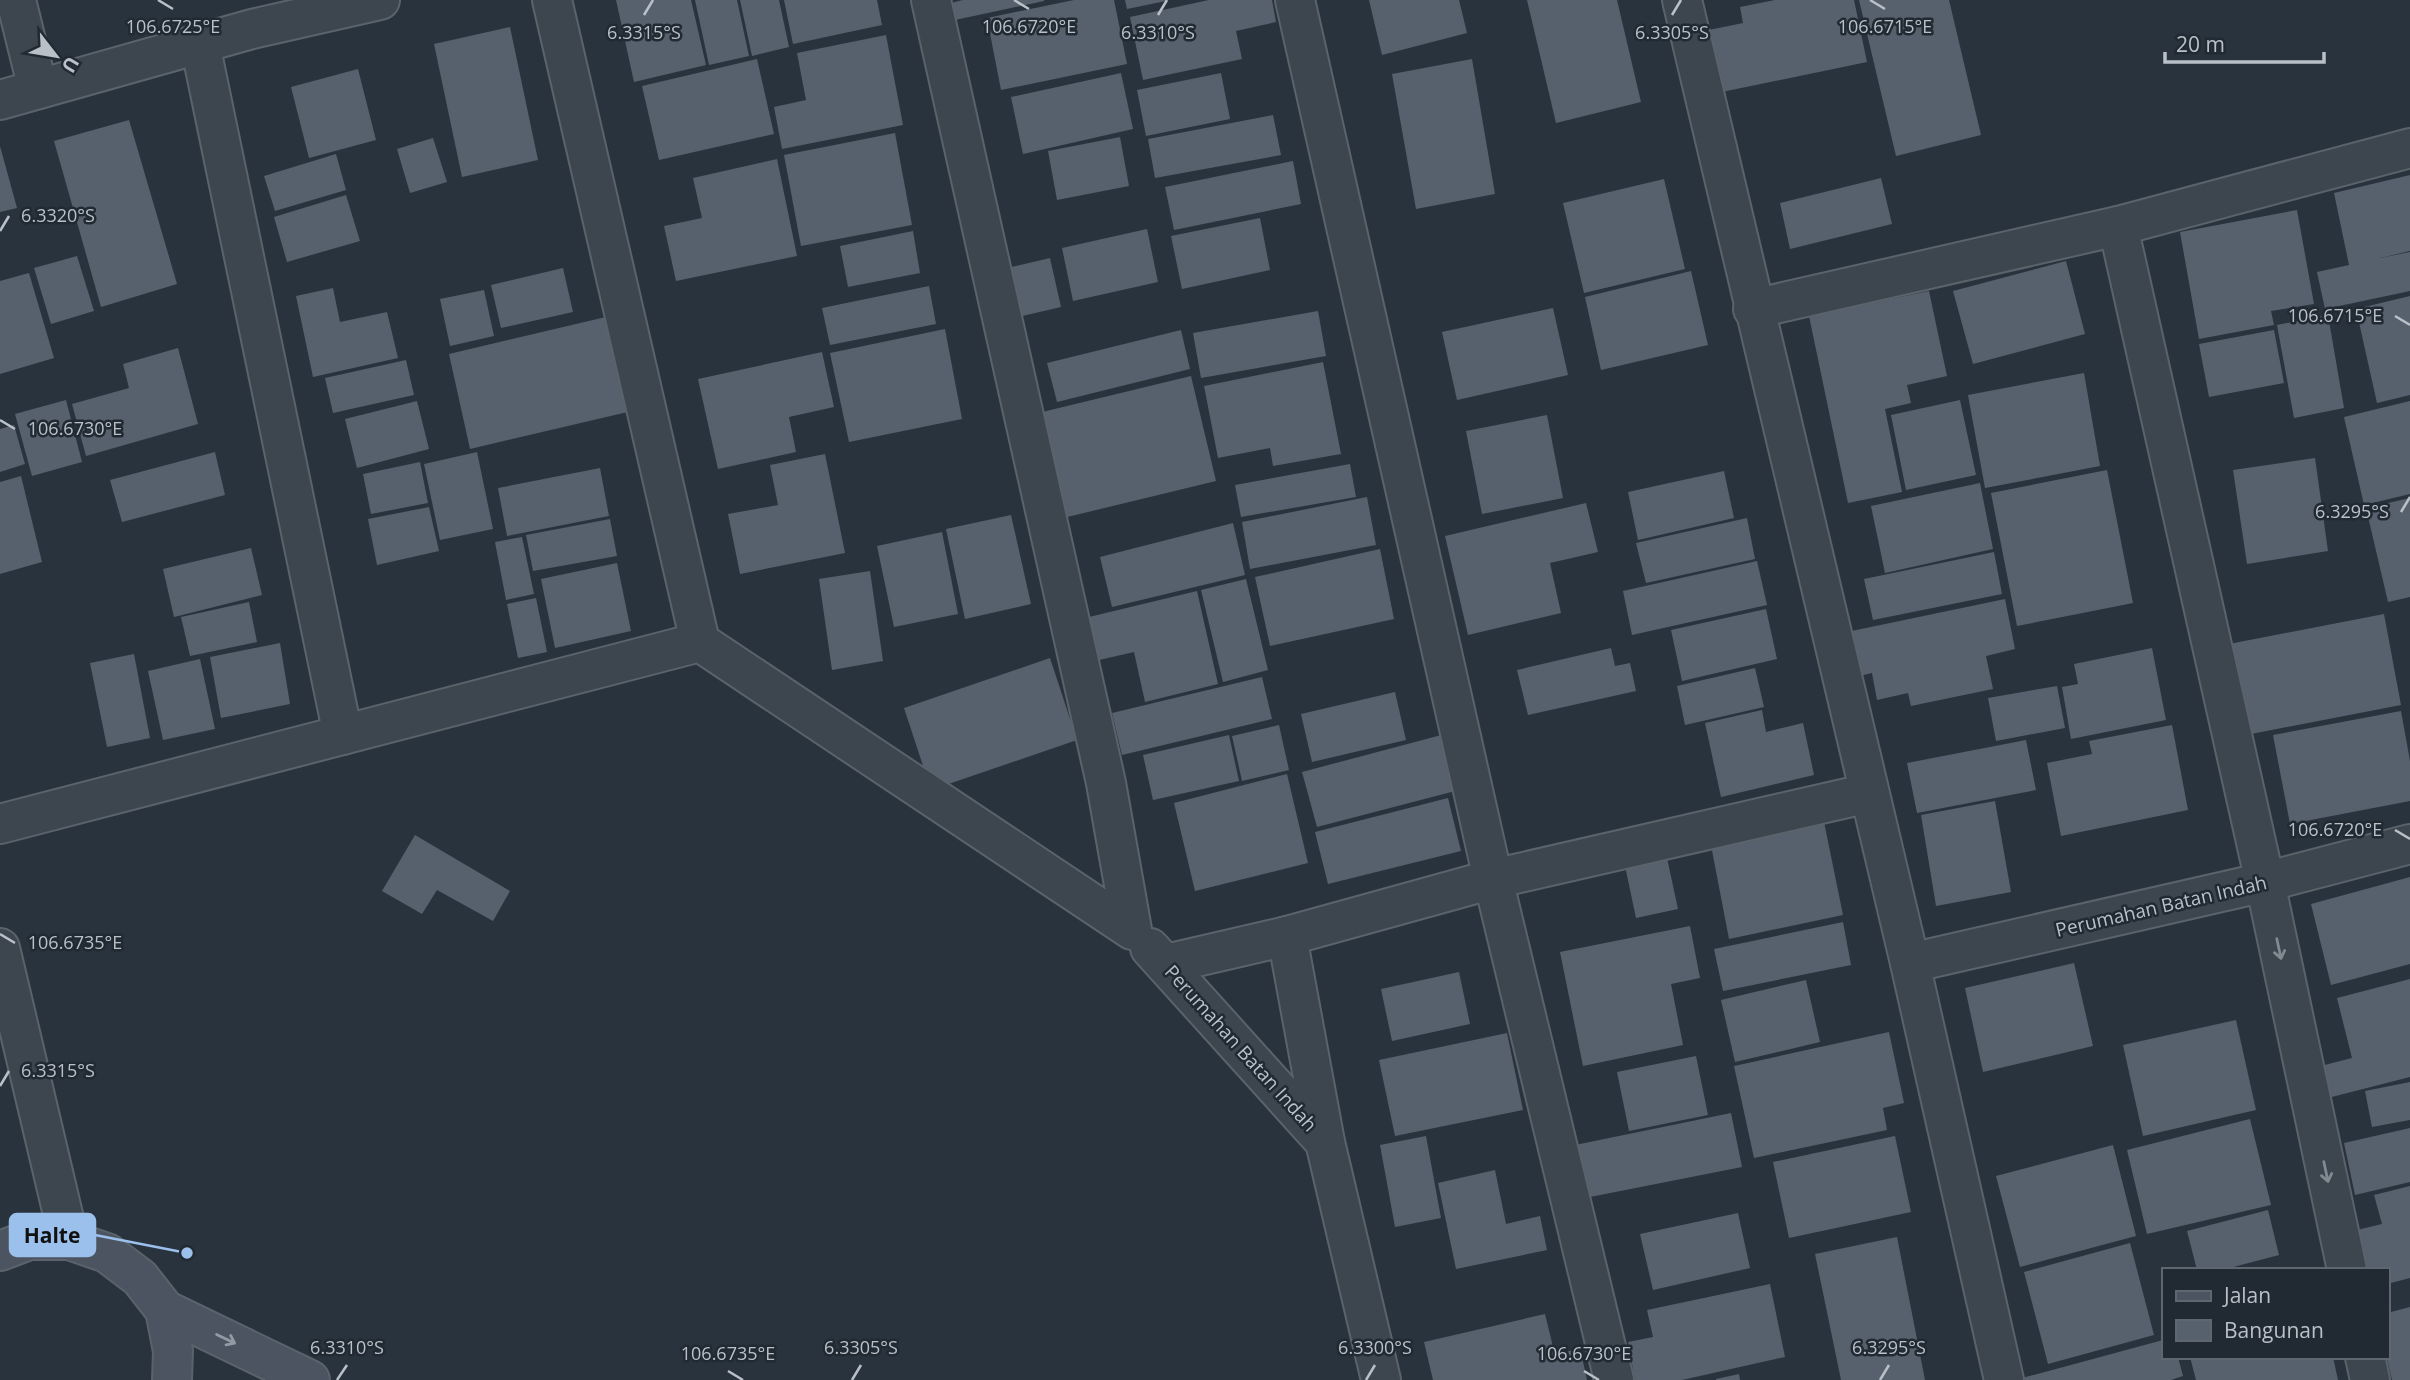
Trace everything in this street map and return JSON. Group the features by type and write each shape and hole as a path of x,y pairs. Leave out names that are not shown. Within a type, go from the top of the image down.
{"main road":[{"path":"10,1238 69,1241 107,1253 140,1278 165,1310 310,1380"},
{"path":"165,1310 173,1351 172,1380"}],"street":[{"path":"16,0 38,89"},
{"path":"0,100 252,29 319,7 380,0"},
{"path":"0,824 699,642 552,0"},
{"path":"931,0 1107,783 1132,930"},
{"path":"1295,0 1493,879 1615,1380"},
{"path":"1682,0 1753,309 1910,963 2004,1380"},
{"path":"200,44 343,734"},
{"path":"1753,309 2118,226 2410,148"},
{"path":"2118,226 2265,883 2347,1268"},
{"name":"Perumahan Batan Indah","path":"699,642 1132,930 1166,964 1325,1142 1381,1380"},
{"path":"1166,964 1287,936 1493,879 1870,793"},
{"name":"Perumahan Batan Indah","path":"1910,963 2265,883 2410,844"},
{"path":"1287,936 1325,1142"},
{"path":"0,948 69,1241"},
{"path":"2365,1359 2370,1380"}],"building":[{"path":"616,0 691,0 706,65 634,82"},
{"path":"695,0 737,0 749,56 709,65"},
{"path":"740,0 779,0 789,47 752,56"},
{"path":"784,0 877,0 882,25 793,44"},
{"path":"963,0 1044,1 955,20 951,3"},
{"path":"1074,0 1114,0 1127,64 1001,90 987,18"},
{"path":"1125,0 1166,0 1166,1 1127,9"},
{"path":"1209,0 1272,0 1276,22 1236,31 1242,59 1143,80 1130,17"},
{"path":"1369,0 1459,0 1467,33 1382,55"},
{"path":"1527,0 1617,0 1641,102 1556,123"},
{"path":"1775,0 1854,0 1867,62 1717,93 1704,31 1743,23 1740,7"},
{"path":"1859,0 1949,0 1981,135 1896,156"},
{"path":"510,27 538,160 462,177 434,44"},
{"path":"886,35 903,125 782,149 774,107 806,100 797,53"},
{"path":"757,59 774,134 659,160 642,86"},
{"path":"1472,59 1495,194 1416,209 1392,74"},
{"path":"358,69 376,140 309,158 291,87"},
{"path":"1121,73 1133,129 1023,154 1011,97"},
{"path":"1221,73 1230,119 1146,136 1137,90"},
{"path":"1273,115 1281,155 1155,178 1148,139"},
{"path":"129,120 177,284 101,307 54,141"},
{"path":"895,133 912,225 801,246 784,155"},
{"path":"1120,137 1129,186 1057,200 1048,151"},
{"path":"433,138 447,182 410,193 397,149"},
{"path":"0,146 17,208 0,212"},
{"path":"336,154 346,190 275,211 264,176"},
{"path":"777,159 797,256 676,281 664,226 702,218 693,178"},
{"path":"1293,161 1301,204 1174,230 1165,187"},
{"path":"2410,175 2410,251 2380,258 2410,252 2410,291 2325,309 2317,272 2349,265 2334,193"},
{"path":"1881,178 1892,224 1790,249 1780,203"},
{"path":"1664,179 1685,269 1584,293 1563,203"},
{"path":"346,195 360,241 287,262 274,217"},
{"path":"2297,210 2314,304 2271,311 2274,325 2199,339 2180,232"},
{"path":"1260,218 1270,270 1182,289 1171,236"},
{"path":"1147,229 1158,282 1073,301 1062,248"},
{"path":"913,231 920,273 848,287 840,246"},
{"path":"77,256 94,311 51,324 34,268"},
{"path":"1050,258 1061,307 1018,317 1007,268"},
{"path":"2066,261 2085,334 1973,364 1953,291"},
{"path":"563,268 573,312 501,328 491,285"},
{"path":"1691,271 1708,345 1601,370 1585,297"},
{"path":"29,273 54,358 0,374 0,281"},
{"path":"929,286 936,324 830,345 822,308"},
{"path":"333,288 340,322 387,312 398,358 313,377 296,296"},
{"path":"484,290 494,336 450,346 440,299"},
{"path":"1929,291 1947,376 1907,385 1911,403 1885,409 1902,492 1848,503 1809,316"},
{"path":"2410,296 2410,395 2377,403 2356,309"},
{"path":"1553,308 1568,375 1457,400 1442,332"},
{"path":"1318,311 1326,356 1201,378 1193,333"},
{"path":"2328,315 2344,408 2294,418 2277,325"},
{"path":"610,316 632,411 470,449 449,354"},
{"path":"945,329 962,419 849,442 830,353"},
{"path":"1181,330 1190,369 1057,402 1047,363"},
{"path":"2274,330 2284,383 2209,397 2199,344"},
{"path":"178,348 198,424 86,456 72,404 129,388 123,364"},
{"path":"822,352 834,407 789,417 796,452 718,469 698,379"},
{"path":"406,360 414,395 333,413 325,378"},
{"path":"1323,362 1341,454 1273,466 1270,448 1218,458 1204,386"},
{"path":"2084,373 2100,466 1985,488 1968,395"},
{"path":"1191,376 1216,481 1059,519 1034,414"},
{"path":"66,400 82,462 32,476 15,414"},
{"path":"1960,400 1976,475 1906,490 1891,415"},
{"path":"417,401 429,449 357,468 345,419"},
{"path":"2410,401 2410,494 2364,505 2344,417"},
{"path":"1547,415 1563,498 1482,514 1466,431"},
{"path":"14,425 25,464 0,472 0,429"},
{"path":"215,452 225,495 122,522 110,480"},
{"path":"477,452 493,529 440,540 424,464"},
{"path":"825,454 845,553 740,574 728,514 778,505 770,465"},
{"path":"2315,458 2328,551 2247,564 2233,470"},
{"path":"420,462 428,503 371,514 363,474"},
{"path":"1350,464 1356,497 1241,517 1235,485"},
{"path":"600,468 609,516 507,536 498,488"},
{"path":"2107,470 2133,603 2017,626 1991,493"},
{"path":"1724,471 1734,518 1638,540 1628,492"},
{"path":"21,476 42,562 0,574 0,482"},
{"path":"1980,483 1993,549 1885,573 1871,506"},
{"path":"1367,497 1376,545 1250,569 1242,522"},
{"path":"2410,498 2410,597 2388,602 2366,508"},
{"path":"1586,503 1598,552 1550,563 1561,613 1468,635 1445,536"},
{"path":"429,507 439,551 377,565 368,519"},
{"path":"1011,515 1031,604 965,619 946,529"},
{"path":"1747,518 1755,559 1646,583 1636,543"},
{"path":"610,519 617,556 533,571 526,535"},
{"path":"1233,523 1245,575 1112,607 1100,557"},
{"path":"942,532 958,614 894,627 877,546"},
{"path":"522,537 534,594 506,600 495,542"},
{"path":"251,548 262,595 174,617 163,569"},
{"path":"1380,549 1394,619 1270,646 1255,577"},
{"path":"1994,552 2002,594 1873,620 1864,579"},
{"path":"1757,561 1767,605 1632,635 1623,591"},
{"path":"617,563 631,631 555,648 541,579"},
{"path":"870,571 883,661 832,670 819,579"},
{"path":"1246,579 1268,670 1223,682 1201,590"},
{"path":"1197,591 1218,684 1145,702 1134,652 1099,660 1089,617"},
{"path":"536,598 547,652 518,658 507,604"},
{"path":"2005,599 2015,649 1986,656 1993,689 1911,706 1908,693 1877,700 1872,673 1851,678 1842,633"},
{"path":"249,602 257,642 190,656 181,617"},
{"path":"1766,609 1777,659 1682,681 1671,630"},
{"path":"2384,614 2401,705 2246,735 2229,644"},
{"path":"280,643 290,704 221,718 210,657"},
{"path":"1611,648 1615,666 1630,663 1636,691 1528,715 1517,670"},
{"path":"2152,648 2166,720 2071,739 2062,687 2078,684 2074,664"},
{"path":"134,654 150,738 107,747 90,663"},
{"path":"1050,658 1077,740 931,790 904,708"},
{"path":"200,659 215,729 163,740 148,671"},
{"path":"1755,668 1764,707 1685,725 1677,686"},
{"path":"1262,677 1272,719 1122,755 1112,713"},
{"path":"2057,686 2065,728 1996,741 1988,698"},
{"path":"1395,692 1406,740 1312,762 1301,714"},
{"path":"1762,710 1766,732 1803,723 1814,775 1721,797 1705,723"},
{"path":"2401,711 2410,761 2410,801 2290,824 2273,735"},
{"path":"1279,725 1289,770 1242,781 1232,736"},
{"path":"2172,725 2188,810 2061,836 2047,763 2092,754 2089,741"},
{"path":"1449,733 1463,789 1317,827 1302,772"},
{"path":"1229,735 1239,781 1153,800 1143,755"},
{"path":"2026,740 2036,790 1917,813 1907,763"},
{"path":"1287,774 1308,863 1195,891 1174,803"},
{"path":"1448,798 1461,851 1328,884 1315,832"},
{"path":"1995,801 2011,892 1936,906 1921,815"},
{"path":"1823,817 1843,915 1729,939 1710,840"},
{"path":"415,835 510,891 493,921 437,890 422,914 382,891"},
{"path":"1667,858 1678,909 1636,918 1625,866"},
{"path":"2410,877 2410,964 2331,985 2311,904"},
{"path":"1843,922 1851,965 1723,991 1714,949"},
{"path":"1690,926 1700,978 1671,984 1683,1045 1583,1066 1560,952"},
{"path":"2074,963 2093,1046 1983,1072 1965,988"},
{"path":"1459,972 1470,1024 1392,1041 1381,989"},
{"path":"2410,979 2410,1077 2320,1100 2313,1068 2352,1058 2337,998"},
{"path":"1806,980 1820,1042 1735,1062 1721,1000"},
{"path":"2236,1020 2256,1110 2143,1136 2123,1045"},
{"path":"1889,1032 1904,1103 1883,1108 1887,1130 1754,1158 1734,1066"},
{"path":"1507,1033 1523,1110 1395,1136 1379,1060"},
{"path":"1696,1056 1708,1115 1629,1131 1617,1072"},
{"path":"2410,1082 2410,1120 2372,1127 2365,1091"},
{"path":"1731,1113 1742,1167 1585,1198 1575,1145"},
{"path":"2250,1119 2271,1205 2147,1234 2127,1150"},
{"path":"2410,1128 2410,1182 2355,1195 2344,1143"},
{"path":"1426,1136 1441,1218 1395,1227 1380,1145"},
{"path":"1895,1136 1911,1212 1789,1238 1773,1162"},
{"path":"2113,1145 2136,1236 2020,1267 1996,1176"},
{"path":"1495,1170 1506,1224 1540,1216 1547,1250 1456,1269 1438,1183"},
{"path":"2410,1186 2410,1278 2389,1283 2389,1268 2362,1268 2353,1231 2382,1224 2374,1195"},
{"path":"2268,1210 2279,1255 2230,1268 2196,1268 2187,1231"},
{"path":"1738,1213 1750,1268 1653,1290 1640,1234"},
{"path":"1897,1237 1925,1380 1841,1380 1815,1254"},
{"path":"2130,1243 2154,1335 2048,1364 2024,1272"},
{"path":"1770,1284 1785,1357 1682,1380 1635,1380 1628,1342 1653,1337 1647,1310"},
{"path":"2410,1307 2410,1380 2392,1380 2387,1359 2389,1312"},
{"path":"1545,1314 1555,1355 1580,1348 1587,1380 1433,1380 1424,1342"},
{"path":"2162,1340 2162,1359 2179,1359 2183,1376 2171,1380 2015,1380"},
{"path":"2191,1359 2333,1359 2338,1380 2196,1380"},
{"path":"1739,1374 1740,1380 1716,1380 1716,1379"}],"place":[{"name":"Halte","path":"187,1253"}]}
